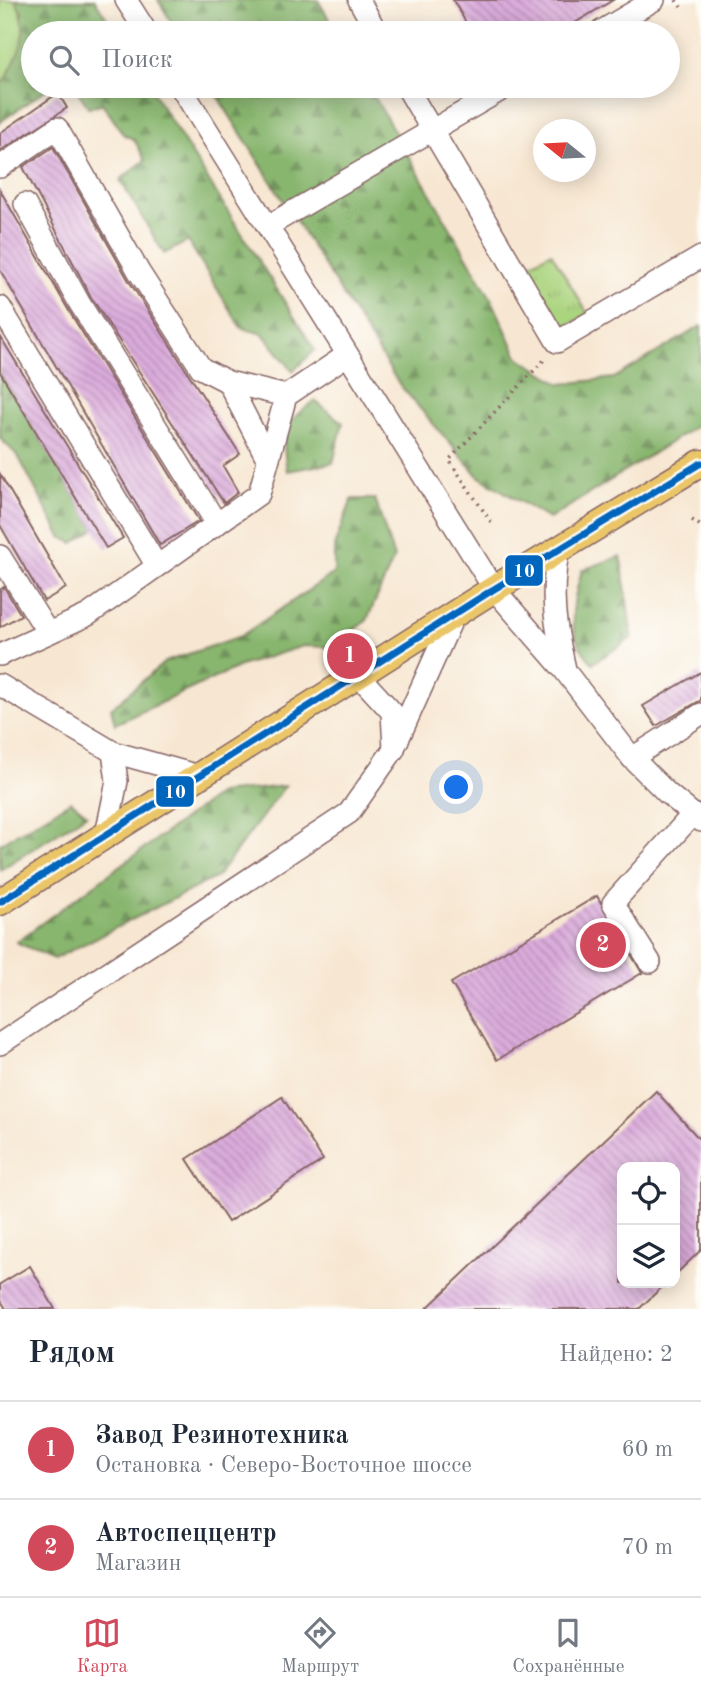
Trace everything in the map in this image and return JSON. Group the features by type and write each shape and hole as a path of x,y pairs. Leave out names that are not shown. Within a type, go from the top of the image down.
{"main road":[{"path":"0,902 494,589 701,463"}],"street":[{"path":"126,0 139,21"},
{"path":"359,0 370,21"},
{"path":"618,21 654,0"},
{"path":"188,98 494,589 565,671 632,758 667,793 698,812"},
{"path":"413,98 557,342 701,257"},
{"path":"268,226 487,98"},
{"path":"0,167 57,128 139,272 201,368 229,382 286,396"},
{"path":"25,204 80,304 216,524"},
{"path":"0,307 157,566"},
{"path":"0,656 89,615 259,494 286,396 347,355"},
{"path":"229,382 268,460"},
{"path":"558,552 552,581 552,611 565,671"},
{"path":"2,565 48,633"},
{"path":"0,1044 349,813 394,749 454,615"},
{"path":"359,676 392,712 394,749"},
{"path":"0,685 113,752 199,776"},
{"path":"632,758 701,713"},
{"path":"106,835 117,781 113,752"},
{"path":"698,812 701,836"},
{"path":"650,962 613,903 698,812"}],"path":[{"path":"676,0 681,7"},
{"path":"491,522 449,460 548,355"},
{"path":"692,520 701,526"}],"green space":[{"path":"0,0 15,0 23,21 21,44 0,86"},
{"path":"15,0 95,0 108,21 21,21 21,98 34,98 0,122 0,86 11,69 22,12"},
{"path":"158,0 318,0 330,21 171,21"},
{"path":"82,98 157,98 315,350 293,371 263,334 241,328 188,241 164,254 120,180 145,160 134,139 124,135 102,103 89,108"},
{"path":"219,98 375,98 492,300 518,357 561,384 614,378 701,326 701,423 549,519 478,476 399,384"},
{"path":"551,252 588,314 566,327 556,323 523,268"},
{"path":"0,372 95,529 73,543 61,537 18,456 0,438"},
{"path":"315,401 343,423 333,463 287,471 284,446 286,430 296,416"},
{"path":"352,499 375,499 394,558 367,620 331,647 303,646 240,666 115,724 111,708 165,662 241,636 334,573 334,546"},
{"path":"621,556 632,638 593,663 578,642 574,630 573,607 578,583 582,570"},
{"path":"285,786 217,877 54,959 16,942 220,793"},
{"path":"71,801 87,814 0,870 0,844"}],"building":[{"path":"453,0 613,0 578,21 465,21"},
{"path":"51,98 61,98 67,108 0,151 0,133"},
{"path":"53,147 129,281 240,454 223,466 238,492 224,503 91,297 23,167"},
{"path":"0,190 69,311 199,521 160,545 0,270"},
{"path":"0,336 123,538 106,548 0,372"},
{"path":"0,474 66,588 44,601 0,525"},
{"path":"4,587 21,615 0,627 0,590"},
{"path":"701,672 701,700 656,726 643,706"},
{"path":"597,896 642,973 497,1060 451,983"},
{"path":"656,1091 701,1141 701,1250 680,1270 680,1162 617,1162 617,1288 661,1288 639,1309 426,1309"},
{"path":"282,1097 323,1160 228,1222 187,1159"},
{"path":"30,1266 55,1309 6,1309 0,1299 0,1284"}],"transit line":[{"name":"10","path":"0,902 494,589 701,463"}],"place":[{"name":"Завод Резинотехника","path":"350,656"},
{"name":"Автоспеццентр","path":"603,945"}]}
